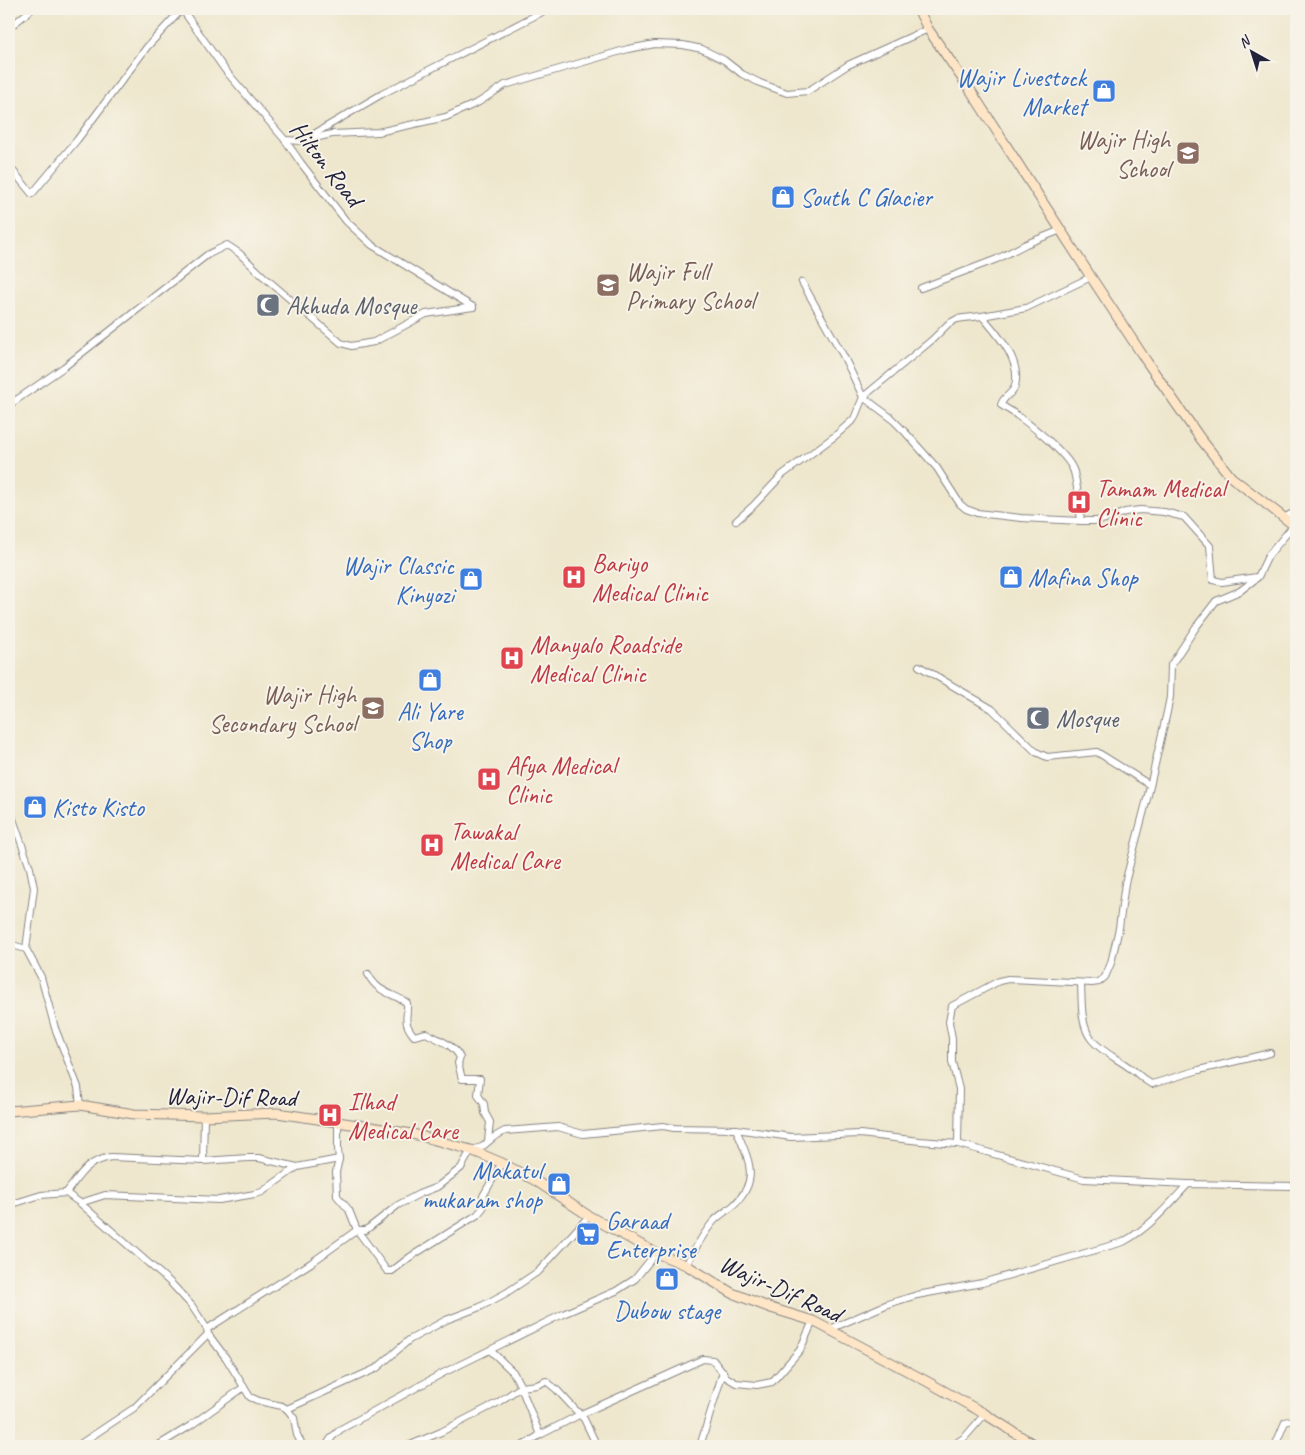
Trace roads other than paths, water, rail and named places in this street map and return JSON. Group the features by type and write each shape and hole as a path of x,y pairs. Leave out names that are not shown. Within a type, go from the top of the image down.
{"main road":[{"path":"918,9 928,29 1091,277 1200,438 1231,477 1295,526"},
{"name":"Wajir-Dif Road","path":"9,1111 80,1105 134,1114 204,1116 277,1114 417,1135 471,1150 502,1163 536,1181 589,1216 656,1253 686,1265 732,1293 771,1308 814,1321 985,1414 1036,1446"}],"street":[{"path":"9,28 32,9"},
{"path":"9,166 32,194 72,147 147,47 182,9"},
{"name":"Hilton Road","path":"9,405 64,367 207,255 227,245 234,249 341,343 351,346 374,342 426,314 473,307 372,246 346,220 285,140 225,70 182,9"},
{"path":"302,141 382,94 548,9"},
{"path":"285,140 302,141 332,134 378,132 446,118 479,102 505,85 628,49 655,44 682,45 702,49 724,60 742,74 760,83 788,93 808,92 848,65 928,29"},
{"path":"921,288 997,259 1026,244 1061,230"},
{"path":"736,521 753,506 782,474 836,436 854,419 863,397 932,340 948,324 957,319 1026,308 1091,277"},
{"path":"802,282 863,397 890,417 905,432 936,468 960,504 966,509 977,513 1020,518 1081,522 1097,521 1125,512 1140,510 1164,512 1184,517 1210,546 1213,580 1222,582 1258,577"},
{"path":"982,316 1000,337 1012,356 1016,374 1016,384 1012,392 1004,398 1001,405 1031,426 1067,459 1074,471 1081,522"},
{"path":"1284,518 1296,511"},
{"path":"958,1144 960,1089 952,1062 952,1038 949,1022 952,1006 1000,981 1008,979 1081,984 1099,982 1105,977 1111,963 1119,928 1125,883 1167,712 1170,697 1171,665 1216,601 1240,591 1258,577 1268,556 1295,526"},
{"path":"919,666 992,709 1036,752 1047,757 1097,752 1150,785"},
{"path":"9,812 30,868 34,888 26,949 41,977 55,1028 78,1087 80,1105"},
{"path":"9,944 26,949"},
{"path":"368,974 378,987 407,1003 405,1017 408,1028 414,1036 426,1033 447,1044 458,1052 460,1058 458,1063 462,1079 480,1078 478,1095 484,1104 490,1122 488,1142"},
{"path":"1081,984 1086,1029 1092,1040 1152,1084 1198,1070 1270,1053"},
{"path":"203,1161 204,1116"},
{"path":"338,1122 337,1196 348,1210 357,1230 387,1270 392,1271 410,1257 477,1215 483,1208 483,1196 502,1163"},
{"path":"77,1446 134,1408 208,1332 357,1230 366,1230 398,1205 438,1187 461,1168 471,1150 482,1148 505,1131 558,1127 583,1134 663,1126 674,1128 736,1129 791,1137 860,1134 958,1144 1084,1179 1188,1184 1296,1186"},
{"path":"686,1265 713,1221 733,1206 745,1193 750,1181 749,1166 736,1129"},
{"path":"66,1193 88,1165 97,1160 111,1158 203,1161 259,1158 297,1167"},
{"path":"80,1203 105,1196 219,1200 255,1194 262,1192 297,1167 339,1158"},
{"path":"828,1330 888,1304 916,1295 982,1284 1123,1242 1138,1234 1152,1223 1188,1184"},
{"path":"9,1205 41,1194 66,1193 80,1203 171,1283 192,1306 250,1397 258,1401 278,1404 287,1409 294,1418 297,1435 303,1446"},
{"path":"287,1409 377,1368 409,1340 446,1320 480,1307 506,1293 539,1270 589,1216"},
{"path":"326,1446 341,1429 443,1373 563,1314 616,1291 635,1279 656,1253"},
{"path":"522,1446 579,1415 703,1359 713,1360 726,1377 736,1383 757,1385 772,1382 800,1350 814,1321"},
{"path":"490,1350 512,1372 521,1387 540,1435"},
{"path":"700,1446 723,1372"},
{"path":"408,1446 441,1432 497,1403 521,1387 537,1385 546,1381 557,1390 584,1420 597,1446"},
{"path":"158,1446 197,1422 244,1387"},
{"path":"952,1446 965,1437 985,1414"},
{"path":"1275,1446 1285,1422 1296,1419"}],"place":[{"name":"Wajir Livestock Market","path":"1104,91"},
{"name":"Wajir High School","path":"1188,153"},
{"name":"South C Glacier","path":"783,197"},
{"name":"Wajir Full Primary School","path":"608,285"},
{"name":"Akhuda Mosque","path":"268,305"},
{"name":"Tamam Medical Clinic","path":"1079,502"},
{"name":"Bariyo Medical Clinic","path":"574,577"},
{"name":"Mafina Shop","path":"1011,577"},
{"name":"Wajir Classic Kinyozi","path":"471,579"},
{"name":"Manyalo Roadside Medical Clinic","path":"512,658"},
{"name":"Ali Yare Shop","path":"430,680"},
{"name":"Wajir High Secondary School","path":"373,708"},
{"name":"Mosque","path":"1038,718"},
{"name":"Afya Medical Clinic","path":"489,779"},
{"name":"Kisto Kisto","path":"35,807"},
{"name":"Tawakal Medical Care","path":"432,845"},
{"name":"Ilhad Medical Care","path":"330,1115"},
{"name":"Makatul mukaram shop","path":"559,1184"},
{"name":"Garaad Enterprise","path":"588,1234"},
{"name":"Dubow stage","path":"667,1279"}]}
